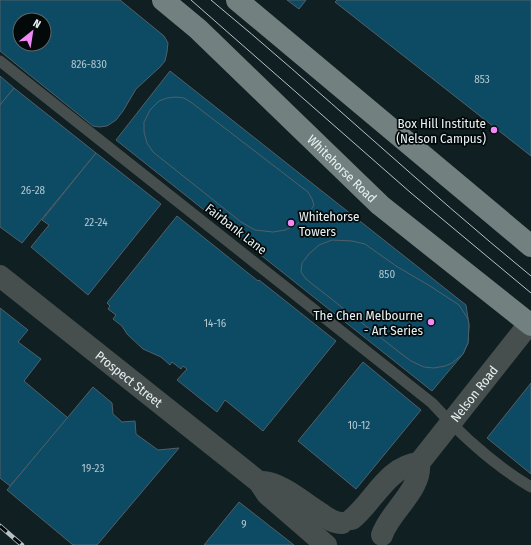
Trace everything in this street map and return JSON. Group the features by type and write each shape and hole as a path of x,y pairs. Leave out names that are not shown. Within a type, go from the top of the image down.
{"main road":[{"name":"Whitehorse Road","path":"163,0 198,28 380,205 530,325"},
{"path":"238,0 531,246"}],"street":[{"name":"Prospect Street","path":"0,276 259,482 263,490 270,497 326,545"},
{"name":"Nelson Road","path":"419,463 530,325"},
{"path":"331,545 332,536 336,529 347,521 395,473 406,466 419,463 420,470 417,481 386,525 382,540"},
{"name":"Prospect Street","path":"259,482 270,482 280,487 332,521 347,521 359,518 366,520 378,529 382,540"}],"lane":[{"name":"Fairbank Lane","path":"0,61 432,402 451,423 475,445 508,472 531,487"}],"building":[{"path":"0,0 120,0 164,36 168,43 165,61 136,89 116,120 107,126 93,126 0,51"},
{"path":"287,0 306,0 299,9"},
{"name":"Box Hill Institute (Nelson Campus)","path":"337,0 531,0 531,156 335,2"},
{"name":"Whitehorse Towers","path":"170,71 466,305 469,325 468,343 463,354 432,391 116,140"},
{"path":"0,76 14,88 0,105"},
{"path":"14,88 96,153 22,243 0,227 0,105"},
{"path":"176,97 184,98 192,103 308,192 314,205 307,216 294,226 285,230 273,232 255,230 241,222 153,152 147,143 144,132 144,122 150,110 159,101"},
{"path":"96,153 161,204 88,295 31,247 49,225 42,220"},
{"path":"177,216 336,341 263,431 225,400 217,412 177,380 187,369 183,366 181,369 172,362 170,365 161,357 143,349 127,334 122,326 113,319 116,315 108,309 110,306 107,303"},
{"path":"332,240 352,241 365,244 396,266 459,305 468,319 469,325 468,343 463,354 452,363 434,368 424,367 411,361 306,279 301,272 302,263 319,245"},
{"path":"0,308 28,330 18,342 41,359 24,381 68,418 10,486 0,478"},
{"path":"363,362 421,410 356,489 298,441"},
{"path":"531,383 531,474 487,438"},
{"path":"93,387 112,403 113,414 122,422 135,421 136,434 158,450 179,448 97,545 73,545 7,490"},
{"path":"239,502 294,545 204,545"}],"tram line":[{"path":"191,0 411,193 531,293"},
{"path":"211,0 252,34 450,208 531,276"}],"railway":[{"path":"0,526 22,545"}],"place":[{"name":"Box Hill Institute (Nelson Campus)","path":"494,130"},
{"name":"Whitehorse Towers","path":"291,223"},
{"name":"The Chen Melbourne - Art Series","path":"431,322"}]}
